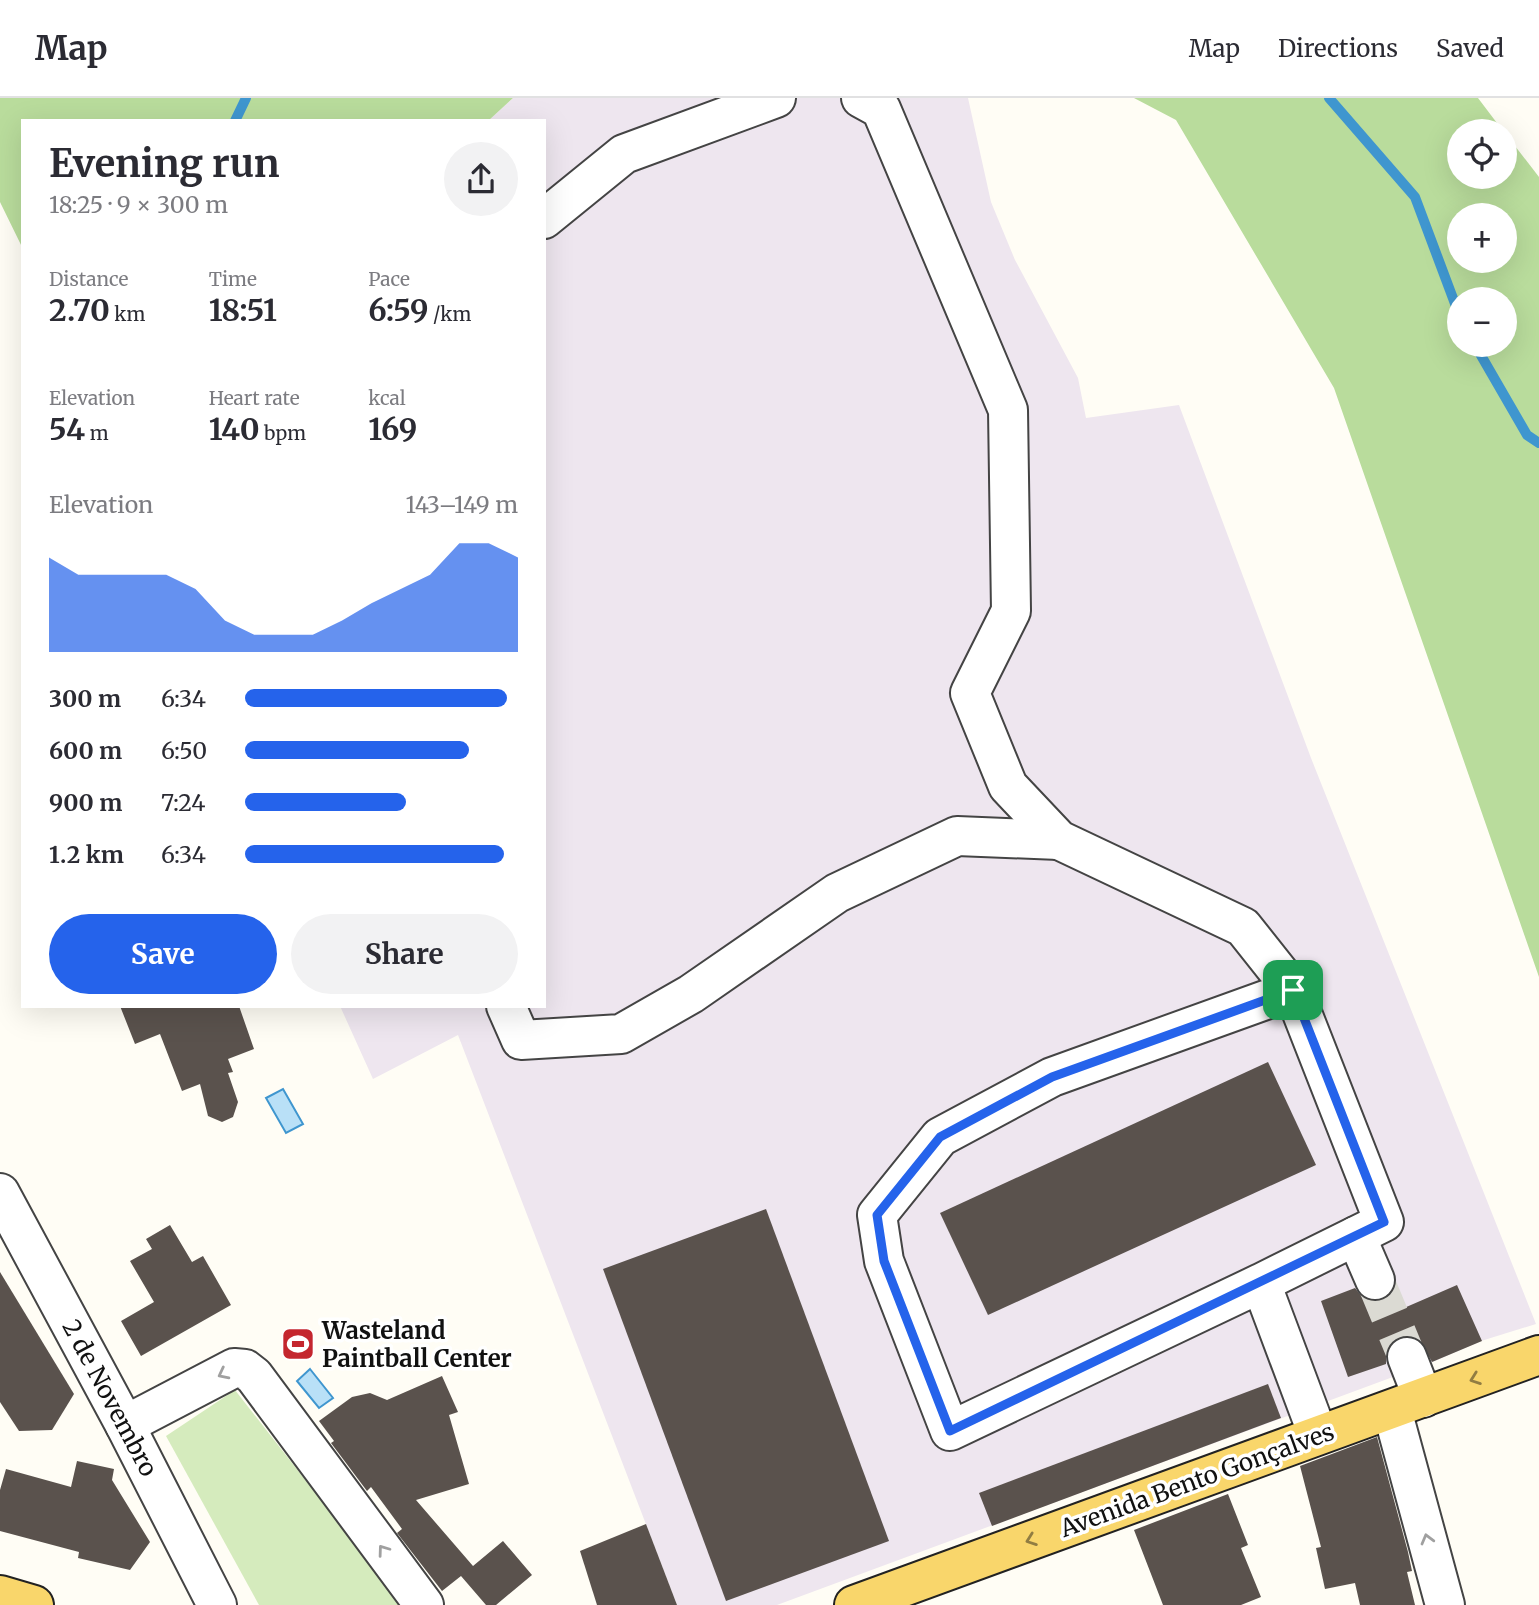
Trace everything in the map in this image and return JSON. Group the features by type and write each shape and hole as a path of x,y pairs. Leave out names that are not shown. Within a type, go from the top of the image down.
{"main road":[{"name":"Avenida Bento Gonçalves","path":"854,1605 1539,1355"},
{"path":"0,1595 34,1605"}],"street":[{"path":"546,217 624,154 776,98"},
{"path":"861,98 881,109 1008,410 1011,611 970,693 1008,786 1059,840 1243,927 1293,990 1384,1222 950,1431 884,1261 877,1215 940,1137 1052,1077 1293,990"},
{"path":"507,1008 521,1040 621,1034 691,994 837,893 957,836 1059,840"},
{"name":"2 de Novembro","path":"0,1193 125,1425 217,1605"},
{"path":"1356,1236 1375,1280"},
{"path":"1261,1283 1318,1435"},
{"path":"1407,1357 1407,1404 1445,1605"},
{"path":"125,1425 234,1368 245,1369 254,1376 424,1605"}],"shaded area":[{"path":"513,98 968,98 991,202 1015,260 1078,378 1086,418 1179,405 1311,758 1536,1324 1481,1341 1428,1364 777,1605 677,1605 458,1035 373,1079 341,1008 546,1008 546,119 490,119"}],"green space":[{"path":"0,98 513,98 490,119 21,119 21,245 0,202"},
{"path":"1134,98 1478,98 1494,119 1447,119 1447,189 1517,189 1517,149 1539,177 1539,977 1334,388 1176,120"},
{"path":"235,1390 403,1605 259,1605 166,1436"}],"water":[{"path":"283,1089 303,1124 286,1133 266,1098"},
{"path":"310,1369 333,1398 319,1408 297,1381"}],"building":[{"path":"121,1008 240,1008 254,1049 228,1059 233,1072 228,1073 238,1102 233,1117 222,1122 208,1116 200,1084 182,1091 160,1034 135,1044"},
{"path":"1268,1062 1316,1165 988,1315 940,1213"},
{"path":"766,1209 889,1541 726,1601 603,1269"},
{"path":"170,1225 192,1262 203,1256 231,1305 141,1356 121,1321 154,1302 130,1261 152,1249 146,1239"},
{"path":"0,1272 74,1394 52,1430 19,1431 0,1402"},
{"path":"1396,1285 1404,1308 1457,1285 1482,1341 1432,1362 1420,1340 1410,1335 1400,1336 1390,1344 1386,1353 1386,1364 1348,1377 1321,1301 1355,1288 1363,1298 1373,1302 1383,1300 1392,1294"},
{"path":"442,1376 458,1412 449,1415 469,1484 416,1500 473,1566 503,1541 532,1575 496,1605 486,1605 461,1576 442,1591 397,1533 402,1529 371,1487 367,1491 331,1443 334,1441 319,1421 352,1397 370,1393 387,1400"},
{"path":"1268,1384 1281,1418 992,1526 979,1493"},
{"path":"1377,1437 1408,1552 1412,1571 1407,1572 1415,1605 1360,1605 1355,1583 1325,1589 1316,1548 1321,1547 1300,1466"},
{"path":"77,1461 114,1469 112,1480 150,1542 130,1570 78,1558 79,1552 0,1531 0,1490 6,1469 71,1487"},
{"path":"1228,1494 1248,1545 1241,1548 1261,1597 1241,1605 1163,1605 1134,1530"},
{"path":"646,1524 677,1605 597,1605 580,1551"}],"waterway":[{"path":"236,119 246,98"},
{"path":"1329,98 1415,197 1449,287"},
{"path":"1482,357 1527,435 1539,443"}],"tunnel":[{"path":"1375,1280 1407,1357"}],"place":[{"name":"Wasteland Paintball Center","path":"298,1344"}],"route":[{"path":"1293,990 1384,1222 950,1431 884,1261 877,1215 940,1137 1052,1077 1293,990"}]}
